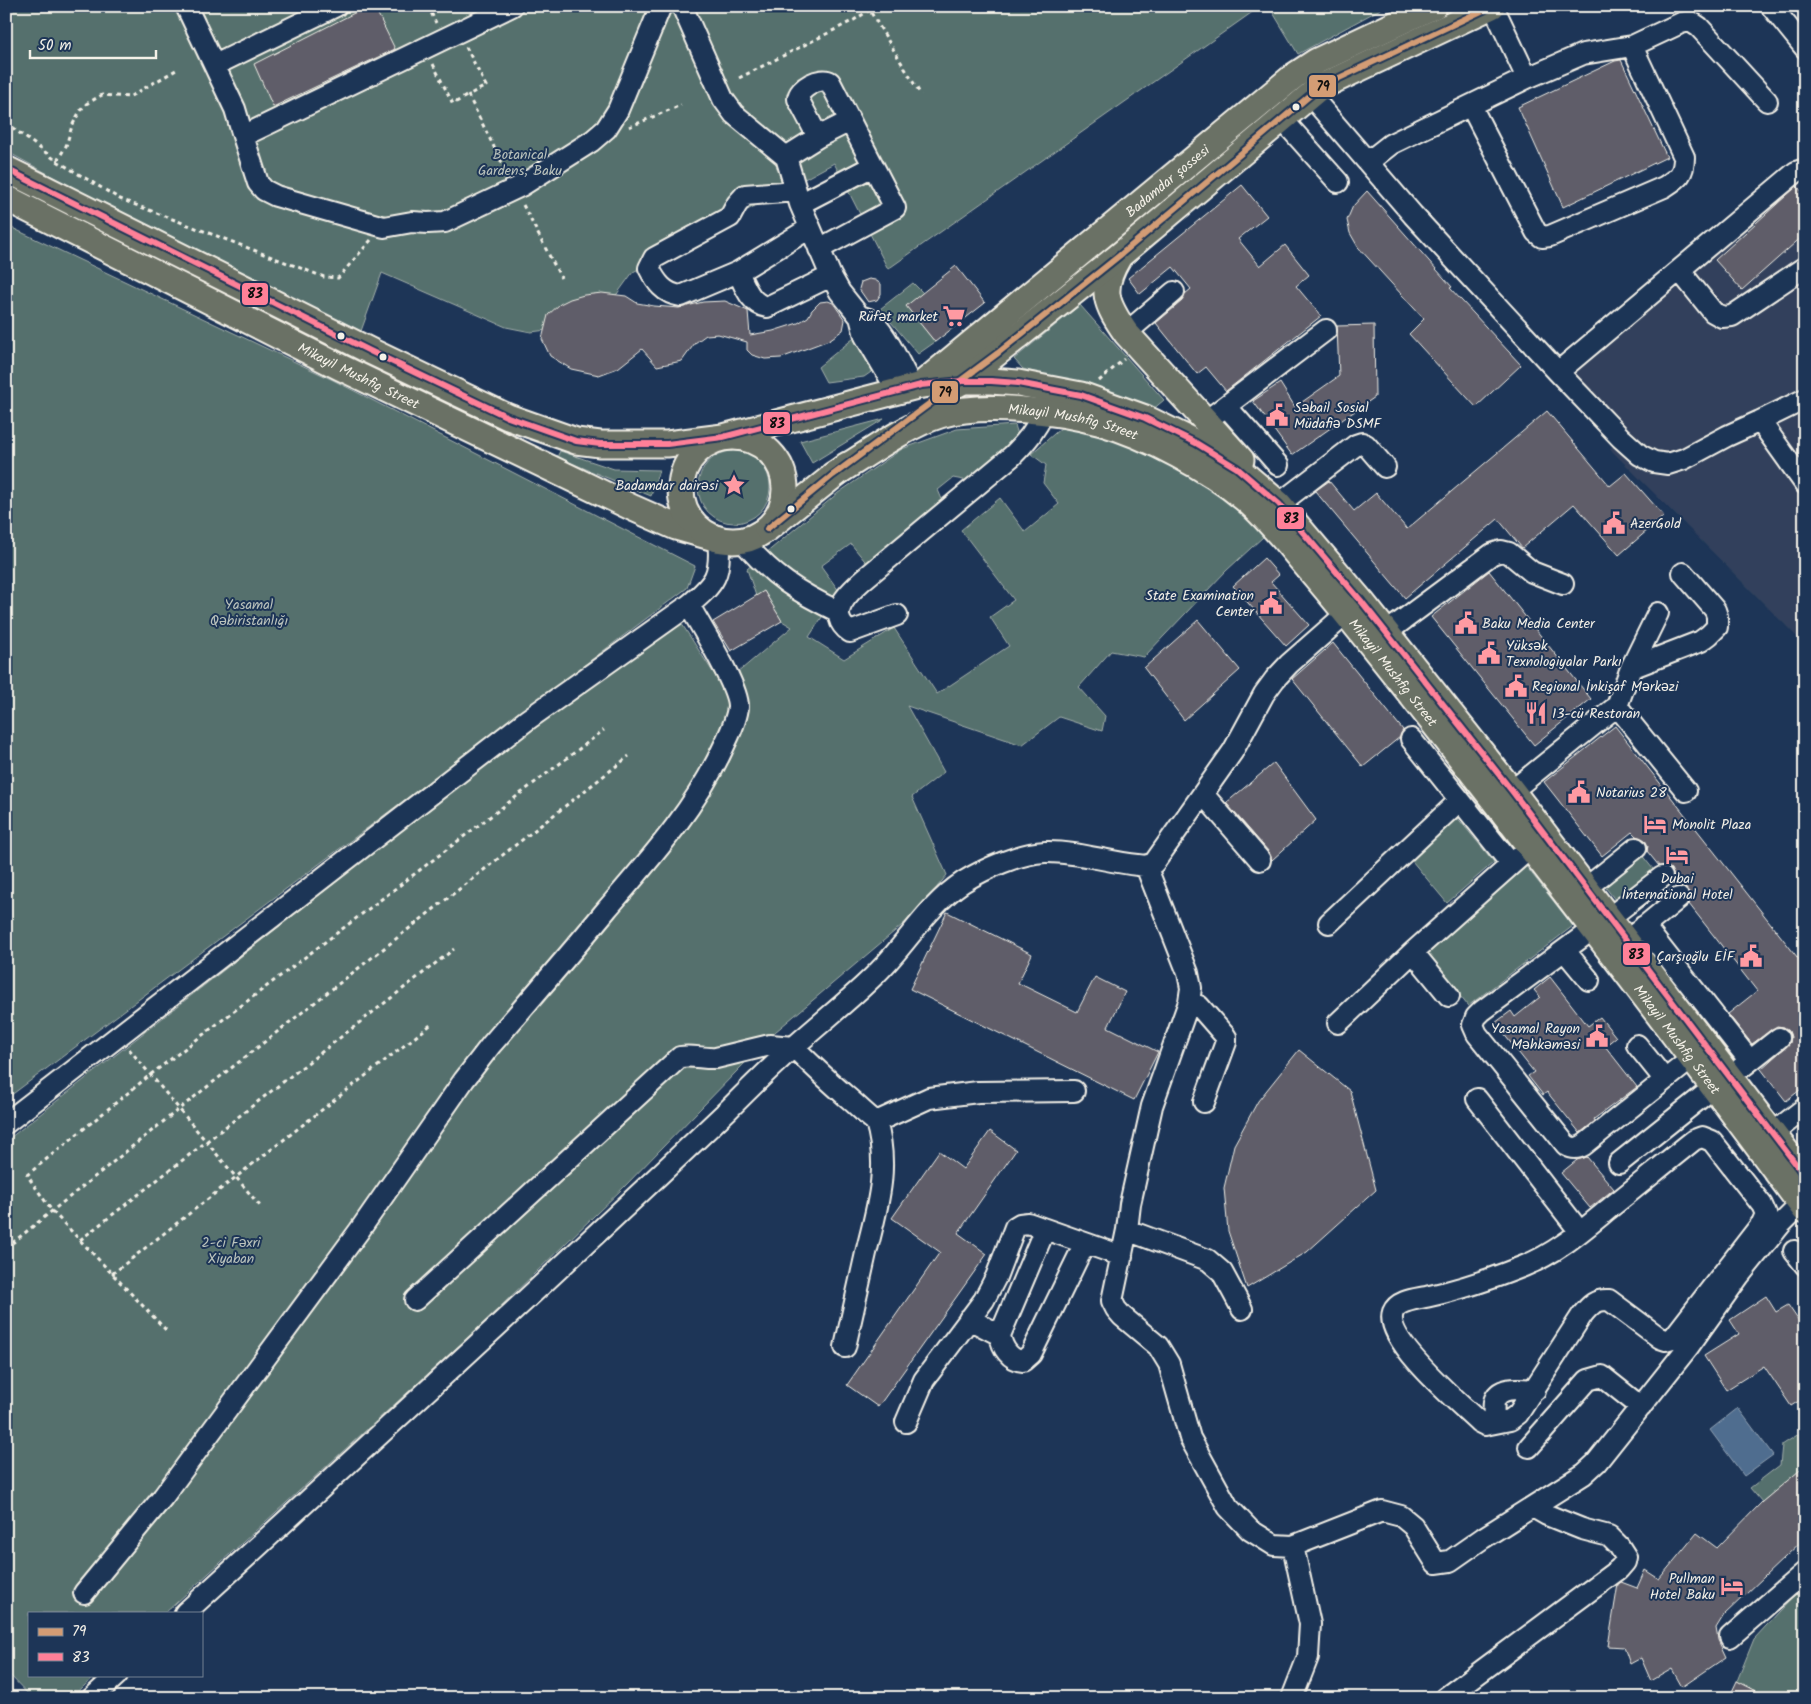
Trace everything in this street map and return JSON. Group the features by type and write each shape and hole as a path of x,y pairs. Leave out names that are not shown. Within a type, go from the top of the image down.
{"main road":[{"name":"Badamdar şossesi","path":"910,388 1294,76 1317,61 1434,6"},
{"name":"Badamdar şossesi","path":"834,475 962,381 1119,256 1310,95 1330,81 1492,6"},
{"path":"1294,76 1310,95"},
{"name":"Mikayil Mushfig Street","path":"6,169 370,351 508,417 576,441 600,444 667,444 723,437 910,388 962,381 991,381 1081,395 1145,418 1220,456 1279,504 1387,632 1586,888 1601,923 1635,934 1721,1082 1803,1207"},
{"name":"Mikayil Mushfig Street","path":"6,198 340,367 633,508 676,527 730,540"},
{"path":"1119,256 1109,275 1106,294 1126,345 1206,421 1279,504"},
{"name":"Mikayil Mushfig Street","path":"834,475 925,421 941,415 974,410 1044,412 1105,424 1137,436 1188,461 1224,482 1248,501 1274,528 1347,613 1531,848 1601,923 1691,1059 1721,1082 1772,1133 1803,1169"},
{"path":"767,529 778,516 785,500 786,483 781,466 771,452 756,442 740,437 723,437 707,444 694,455 684,469 681,486 683,504 690,519 703,532 730,540 752,538 767,529 834,475"}],"street":[{"path":"186,6 236,109 258,182 264,190 284,198 384,227 412,222 445,222 515,189 592,142 606,129 618,110 661,6"},
{"path":"215,65 336,6"},
{"path":"244,136 512,6"},
{"path":"682,6 723,99 734,114 786,157 798,198 831,276 840,292 860,317 869,319 875,324 894,353 910,388"},
{"path":"1492,6 1527,78"},
{"path":"1771,6 1805,48"},
{"path":"1368,162 1391,144 1527,78 1583,54 1632,46 1681,23 1690,21 1699,27 1768,101"},
{"path":"1471,106 1536,232 1542,236 1550,236 1664,187 1678,178 1684,169 1684,158 1632,46"},
{"path":"818,137 798,99 798,95 801,91 821,80 830,82 895,208 819,250"},
{"path":"1310,95 1413,215 1558,372 1640,455 1654,462 1668,464 1805,399"},
{"path":"1282,119 1338,182"},
{"path":"786,157 818,137 850,121"},
{"path":"810,228 738,272 681,296 666,291 659,285 649,268 654,258 730,217 737,204 745,195 798,198 873,166"},
{"path":"1558,372 1796,172 1805,169"},
{"path":"1680,271 1713,312 1722,317 1732,316 1805,267"},
{"path":"738,272 749,295 760,306 767,307 831,276"},
{"path":"1126,345 1174,292"},
{"path":"1206,421 1326,330"},
{"path":"1226,406 1278,465"},
{"path":"897,615 850,632 845,628 839,612 841,603 849,592 1012,456 1030,438 1044,412"},
{"path":"1760,422 1805,484"},
{"path":"1279,504 1356,445 1362,443 1366,445 1385,467"},
{"path":"6,1123 527,720 689,605 715,580 719,568 720,554 730,540 805,596 839,612"},
{"path":"1387,632 1492,554 1501,551 1509,553 1532,572 1563,584"},
{"path":"1631,668 1701,641 1717,627 1715,610 1684,573"},
{"path":"84,1593 174,1482 359,1231 464,1080 491,1045 669,836 697,796 730,734 738,707 736,693 730,679 689,605"},
{"path":"186,1612 469,1353 794,1046 871,979 894,956 920,921 941,899 963,882 998,865 1041,852 1060,852 1146,866 1154,863 1233,751 1264,694 1276,678 1289,664 1347,613"},
{"path":"1512,791 1617,706 1631,668 1658,613"},
{"path":"1617,706 1686,791"},
{"path":"1411,738 1512,864"},
{"path":"1203,794 1260,860"},
{"path":"1329,923 1460,800"},
{"path":"1338,1023 1412,952 1531,848"},
{"path":"1586,888 1636,848"},
{"path":"1146,866 1188,973 1191,988 1189,1002 1152,1106 1130,1204 1128,1230 1112,1301 1122,1316 1158,1346 1169,1364 1190,1438 1228,1507 1250,1530 1274,1545 1292,1546 1382,1511 1401,1516 1413,1526 1436,1562 1450,1561 1584,1474 1596,1463 1689,1346 1733,1271 1762,1223 1766,1214 1762,1205 1712,1141 1702,1137 1694,1140 1550,1254 1526,1266 1456,1291 1405,1302 1397,1306 1393,1312 1392,1320 1402,1344 1415,1360 1479,1422 1485,1425 1510,1420 1518,1414 1535,1390 1582,1315 1591,1304 1601,1299 1609,1300 1660,1338 1666,1340 1673,1338 1733,1271 1781,1224 1803,1207"},
{"path":"1662,877 1482,1012 1476,1017 1473,1025 1476,1034 1566,1145 1572,1149 1584,1145 1691,1059"},
{"path":"1678,898 1635,934 1750,1060"},
{"path":"1565,951 1589,980"},
{"path":"1412,952 1449,996"},
{"path":"1189,1002 1199,1006 1226,1037 1226,1042 1204,1102"},
{"path":"1619,1163 1779,1038"},
{"path":"415,1300 680,1057 690,1055 716,1058 770,1045 794,1046 854,1102 863,1113 876,1122 880,1136 882,1187 845,1347"},
{"path":"1636,1045 1666,1080"},
{"path":"876,1122 929,1098 978,1092 1074,1090"},
{"path":"1477,1099 1580,1232"},
{"path":"1772,1133 1805,1108"},
{"path":"906,1422 924,1380 984,1300 996,1277 1015,1227 1028,1223 1122,1256"},
{"path":"1045,1229 1000,1335 1004,1348 1013,1358 1023,1361 1028,1358 1085,1243"},
{"path":"1128,1230 1208,1260 1222,1272 1242,1309"},
{"path":"969,1319 1000,1335"},
{"path":"1529,1447 1588,1380 1596,1377 1602,1376 1641,1407"},
{"path":"1446,1698 1619,1569 1625,1562 1626,1557 1609,1536 1582,1529 1547,1515 1533,1507"},
{"path":"1292,1546 1310,1624 1308,1657 1292,1698"},
{"path":"1730,1637 1805,1572"},
{"path":"92,1698 115,1676"}],"path":[{"path":"867,6 921,95"},
{"path":"739,78 854,20 876,6"},
{"path":"425,49 453,104 486,86 459,32"},
{"path":"57,161 66,146 72,126 86,104 102,95 129,97 176,70"},
{"path":"468,95 561,278"},
{"path":"628,127 681,105"},
{"path":"6,123 57,161 120,199 324,277 338,278 384,227"},
{"path":"1098,382 1126,345"},
{"path":"166,1330 52,1211 27,1174 150,1075 604,730"},
{"path":"6,1248 179,1109 629,756"},
{"path":"80,1240 454,949"},
{"path":"112,1274 433,1023"},
{"path":"118,1037 260,1206"}],"shaded area":[{"path":"1805,158 1805,645 1610,449 1628,431 1562,358"},
{"path":"1738,1408 1773,1455 1744,1476 1710,1430"}],"green space":[{"name":"Botanical Gardens, Baku","path":"6,6 1261,6 888,269 834,163 633,272 617,294 592,314 562,328 531,332 506,327 382,273 361,331 114,210 6,151"},
{"path":"1269,6 1386,6 1298,54"},
{"name":"Yasamal Qəbiristanlığı","path":"6,225 333,380 695,566 687,588 6,1099"},
{"path":"913,283 923,293 906,306 935,342 918,354 880,309"},
{"path":"1080,305 1164,400 1152,410 1091,388 1023,369 1014,359"},
{"path":"864,330 887,361 864,377 826,382 818,367"},
{"path":"884,419 812,463 800,441"},
{"name":"2-ci Fəxri Xiyaban","path":"1015,425 1019,438 969,481 953,478 938,490 944,504 869,566 851,544 821,566 839,591 809,637 844,659 894,628 937,694 1009,646 990,617 1014,600 961,530 1000,498 1025,532 1059,504 1043,483 1046,465 1031,454 1062,427 1085,430 1133,447 1209,486 1242,513 1264,536 1226,571 1144,657 1111,651 1079,687 1105,716 1102,731 1059,717 1022,745 907,706 944,772 912,797 947,875 914,915 775,1032 624,1187 473,1333 166,1612 28,1612 28,1676 95,1676 71,1698 32,1698 6,1671 6,1141 676,615 718,680 730,679 792,627 782,621 764,591 756,596 747,569 838,493 902,449 957,429"},
{"path":"560,451 614,469 659,470 651,496 557,457"},
{"name":"Badamdar dairəsi","path":"734,451 754,457 764,467 770,487 764,507 754,517 734,523 714,517 704,507 698,487 704,467 714,457"},
{"path":"1456,816 1494,862 1447,903 1412,861"},
{"path":"1641,854 1657,874 1619,905 1603,884"},
{"path":"1525,865 1573,926 1468,1006 1426,953"},
{"path":"1805,1430 1805,1466 1762,1502 1750,1488 1780,1465 1782,1445"},
{"path":"1805,1584 1805,1600 1802,1605 1805,1614 1805,1698 1770,1698 1737,1681 1754,1639"}],"building":[{"path":"368,6 374,6 395,49 273,107 254,64"},
{"path":"1621,60 1667,157 1563,207 1518,107 1615,61"},
{"path":"1242,185 1267,216 1238,239 1260,266 1285,245 1309,275 1296,286 1321,316 1226,391 1206,367 1197,374 1156,323 1182,301 1185,294 1191,289 1173,267 1140,294 1128,278"},
{"path":"1797,186 1805,195 1805,234 1742,290 1715,260"},
{"path":"1367,191 1452,287 1450,288 1521,365 1476,407 1409,334 1424,319 1358,247 1350,233 1347,220 1353,206"},
{"path":"956,266 985,303 935,342 906,306"},
{"path":"869,279 881,284 881,294 877,300 868,302 859,289 861,282"},
{"path":"602,293 626,296 637,303 679,308 703,302 725,301 748,311 750,335 773,331 798,323 808,317 820,302 828,301 833,303 845,320 843,330 829,340 781,358 765,359 752,355 747,350 747,342 718,334 706,335 695,343 682,361 657,366 642,349 618,368 599,375 571,369 550,356 542,339 548,315 560,304 570,299"},
{"path":"1374,325 1375,397 1292,455 1253,401 1280,383 1295,407 1339,376 1337,326"},
{"path":"1547,411 1610,486 1626,473 1664,516 1619,555 1574,504 1522,548 1498,519 1405,598 1315,491 1329,481 1354,511 1376,493 1407,529"},
{"path":"1264,558 1279,575 1271,582 1309,625 1286,646 1233,586"},
{"name":"Baku Media Center","path":"1489,571 1591,699 1534,745 1431,617"},
{"path":"764,591 782,621 731,651 713,622"},
{"path":"1198,620 1240,670 1184,720 1144,668"},
{"path":"1333,643 1403,730 1400,737 1363,767 1292,679"},
{"path":"1615,726 1805,967 1805,1086 1786,1101 1761,1069 1790,1043 1789,1031 1784,1027 1777,1026 1752,1044 1728,1014 1757,991 1689,904 1691,897 1688,891 1683,887 1676,887 1672,883 1674,876 1671,869 1666,866 1659,866 1647,851 1648,846 1645,840 1632,832 1602,856 1544,782"},
{"path":"1274,763 1316,820 1272,860 1269,852 1226,803"},
{"path":"947,912 1032,954 1018,983 1077,1012 1095,977 1125,992 1108,1027 1158,1052 1134,1100 910,989"},
{"path":"1550,977 1588,1026 1600,1017 1616,1037 1605,1046 1637,1087 1594,1119 1595,1121 1580,1133 1547,1092 1543,1095 1528,1076 1534,1072 1495,1023 1511,1011 1515,1017 1540,997 1534,990"},
{"path":"1299,1050 1350,1091 1376,1190 1307,1252 1247,1288 1228,1231 1224,1188 1234,1145 1258,1101"},
{"path":"990,1131 1016,1150 958,1233 987,1254 878,1407 847,1385 940,1252 892,1218 939,1151 963,1169"},
{"path":"1587,1157 1614,1189 1590,1208 1561,1173 1577,1160"},
{"path":"1766,1296 1776,1312 1788,1305 1805,1330 1805,1397 1791,1406 1764,1366 1726,1390 1704,1356 1739,1334 1730,1320"},
{"path":"1805,1466 1805,1538 1724,1615 1716,1628 1718,1640 1726,1657 1682,1687 1672,1669 1651,1681 1641,1658 1630,1664 1624,1647 1608,1646 1618,1584 1621,1582 1637,1588 1645,1570 1659,1579 1697,1533 1717,1548 1762,1502"},
{"path":"1737,1681 1770,1698 1729,1698"}],"transit line":[{"name":"79","path":"767,529 833,475 998,353 1119,256 1320,87 1492,6"},
{"name":"83","path":"6,169 370,351 508,417 576,441 600,444 667,444 723,437 921,385 962,381 991,381 1018,383 1081,395 1145,418 1196,443 1237,468 1279,504 1362,602 1512,791 1805,1176"}],"place":[{"name":"Rüfət market","path":"954,316"},
{"name":"Səbail Sosial Müdafiə DSMF","path":"1277,415"},
{"name":"Badamdar dairəsi","path":"734,485"},
{"name":"AzerGold","path":"1614,523"},
{"name":"State Examination Center","path":"1271,603"},
{"name":"Baku Media Center","path":"1466,623"},
{"name":"Yüksək Texnologiyalar Parkı","path":"1489,653"},
{"name":"Regional İnkişaf Mərkəzi","path":"1516,686"},
{"name":"13-cü Restoran","path":"1536,713"},
{"name":"Notarius 28","path":"1579,792"},
{"name":"Monolit Plaza","path":"1655,824"},
{"name":"Dubai İnternational Hotel","path":"1677,855"},
{"name":"Çarşıoğlu EİF","path":"1751,956"},
{"name":"Yasamal Rayon Məhkəməsi","path":"1597,1036"},
{"name":"Pullman Hotel Baku","path":"1732,1586"}]}
